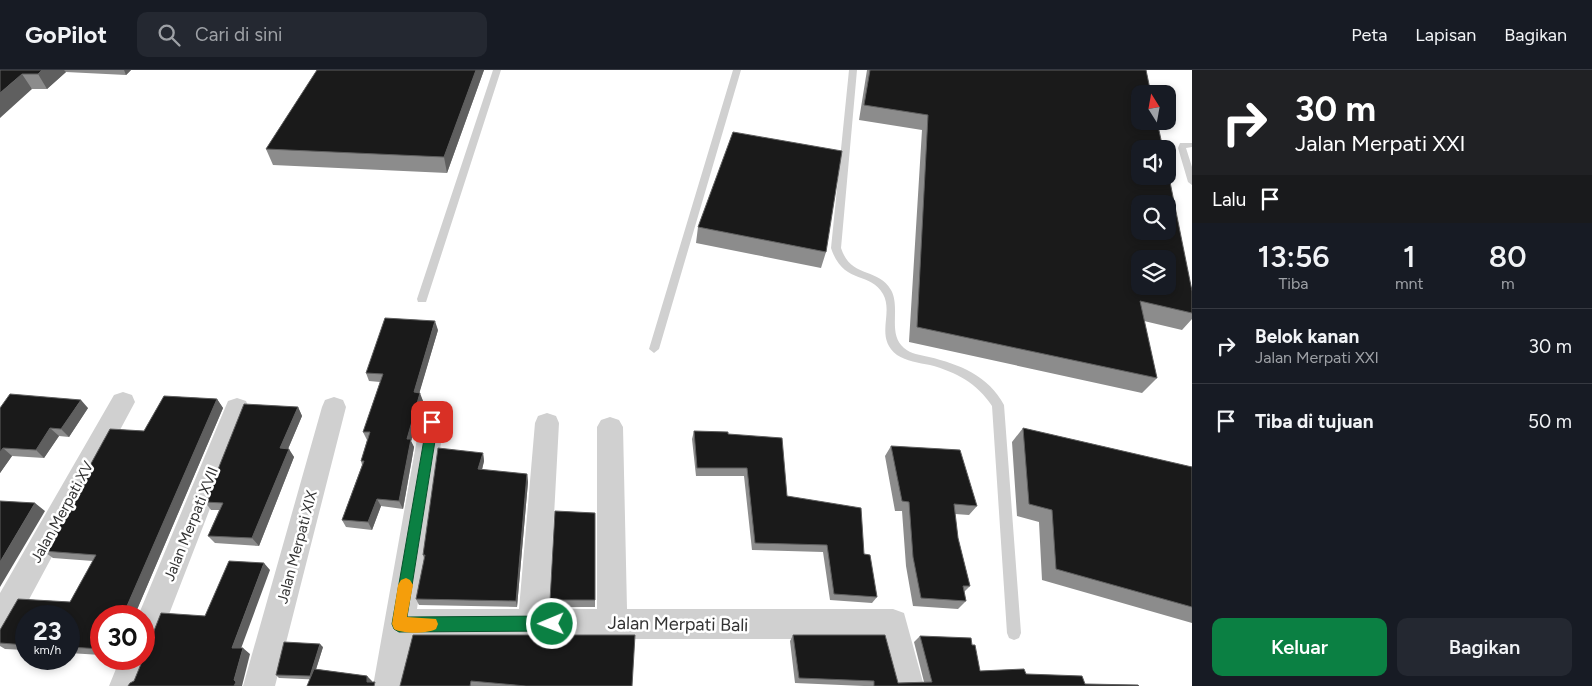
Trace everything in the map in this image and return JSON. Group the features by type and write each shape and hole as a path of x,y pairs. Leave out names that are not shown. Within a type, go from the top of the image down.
{"street":[{"name":"Jalan Merpati XV","path":"0,622 123,402"},
{"name":"Jalan Merpati XIX","path":"259,686 334,407"},
{"name":"Jalan Merpati XVII","path":"155,613 237,408"},
{"path":"388,686 432,422"},
{"path":"532,624 547,423"},
{"path":"610,427 612,623"},
{"name":"Jalan Merpati Bali","path":"399,624 894,624 908,686"},
{"path":"125,686 132,670"}],"lane":[{"path":"422,299 498,70"},
{"path":"654,349 737,70"},
{"path":"853,70 836,248 838,260 846,268 875,281 886,289 890,298 889,330 899,350 912,357 951,367 975,378 988,389 998,405 1014,632"},
{"path":"1192,145 1183,145 1182,148 1192,182"}],"building":[{"path":"0,70 42,70 38,74 22,74 0,93"},
{"path":"317,70 476,70 444,157 266,149"},
{"path":"870,70 1146,70 1149,85 1131,85 1131,130 1159,130 1161,140 1131,140 1131,185 1171,185 1173,195 1131,195 1131,240 1176,240 1176,212 1192,291 1192,313 1140,301 1157,378 917,327 928,115 864,105"},
{"path":"733,132 842,151 826,252 698,227"},
{"path":"385,318 435,321 414,392 420,393 407,439 411,439 399,501 377,499 368,522 342,520 364,461 361,461 370,432 363,432 383,374 366,373"},
{"path":"10,394 81,400 61,429 50,428 36,450 3,448 0,452 0,408"},
{"path":"164,396 217,399 127,605 90,605 90,648 80,648 80,605 15,605 15,644 0,643 0,630 18,599 70,602 96,555 43,551 110,429 144,431"},
{"path":"244,404 298,407 280,448 289,449 252,538 208,536 223,503 205,502"},
{"path":"1023,428 1192,467 1192,607 1056,569 1052,510 1029,504"},
{"path":"694,431 728,432 728,434 782,438 787,496 861,508 864,554 870,555 877,597 834,594 827,545 755,543 747,468 697,468"},
{"path":"891,446 960,450 977,506 954,504 958,538 970,586 963,586 966,601 921,598 913,557 909,502 902,501"},
{"path":"438,448 483,453 478,469 527,474 516,601 416,599 425,555 423,555"},
{"path":"0,501 35,503 0,562"},
{"path":"555,511 595,513 595,600 550,600"},
{"path":"229,561 264,563 232,648 243,648 234,686 128,686 134,681 138,670 155,670 155,628 161,613 205,616"},
{"path":"413,635 635,635 632,686 526,686 471,681 470,686 400,686"},
{"path":"793,635 885,635 898,683 932,682 920,636 971,638 972,645 975,645 980,671 1024,669 1026,674 1082,676 1085,684 1139,686 874,686 874,681 799,678"},
{"path":"284,642 320,644 310,676 276,675"},
{"path":"314,669 367,676 367,682 375,682 374,686 307,686"}],"slow traffic":[{"path":"406,585 399,624 431,624"}],"route":[{"path":"432,422 399,624 552,624"}]}
